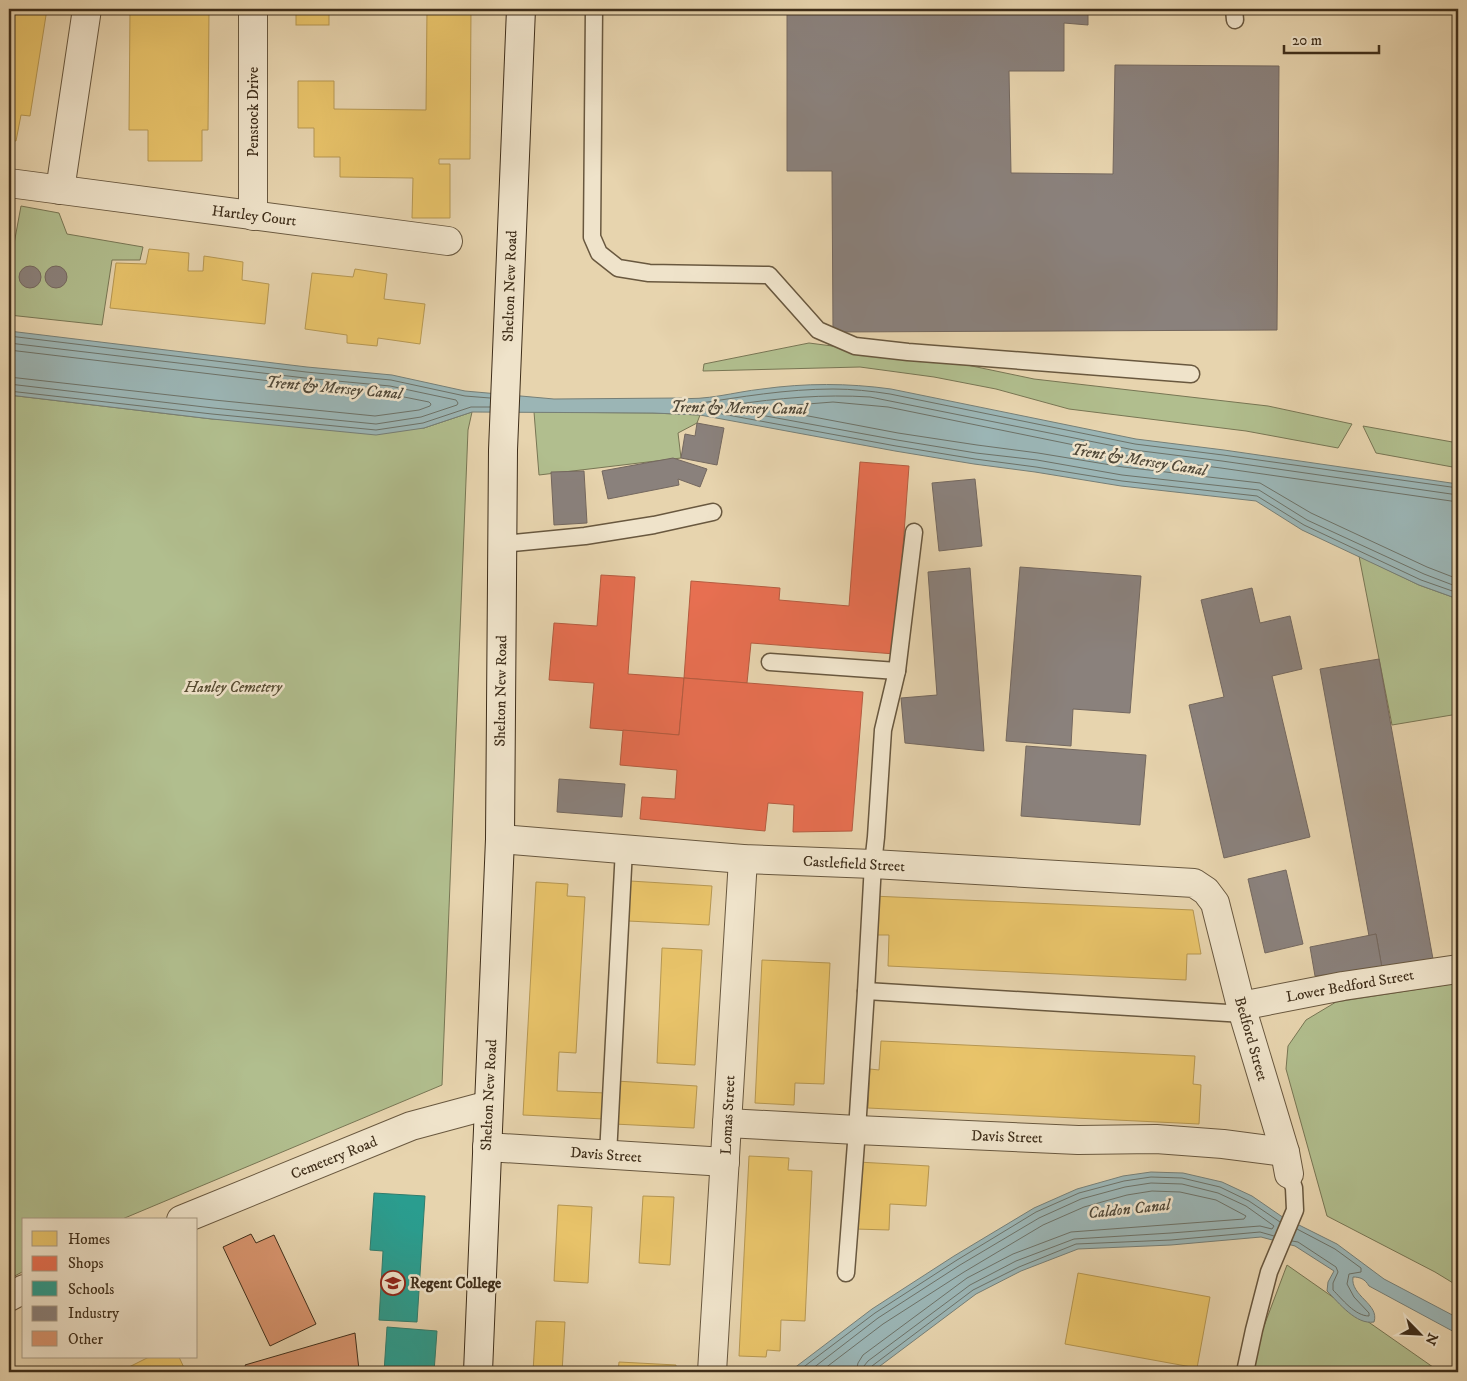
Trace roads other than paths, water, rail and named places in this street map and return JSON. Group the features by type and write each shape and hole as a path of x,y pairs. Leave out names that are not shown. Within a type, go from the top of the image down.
{"street":[{"path":"60,190 87,9"},
{"name":"Penstock Drive","path":"253,9 253,216"},
{"name":"Shelton New Road","path":"478,1372 500,839 503,450 521,9"},
{"name":"Hartley Court","path":"9,183 448,241"},
{"name":"Castlefield Street","path":"500,839 743,858 1194,883 1206,892"},
{"name":"Lomas Street","path":"712,1372 743,858"},
{"name":"Bedford Street","path":"1206,892 1215,903 1289,1172"},
{"name":"Lower Bedford Street","path":"1243,1010 1343,986 1458,969"},
{"name":"Cemetery Road","path":"187,1218 411,1126 489,1105"},
{"name":"Davis Street","path":"727,1123 1078,1140 1156,1139 1223,1144 1289,1172"},
{"name":"Davis Street","path":"487,1147 725,1162"},
{"path":"9,1298 22,1290"}],"lane":[{"path":"594,9 592,237 599,253 618,268 649,273 769,275 818,330 855,346 908,352 1191,374"},
{"path":"503,544 584,536 713,512"},
{"path":"846,1273 883,730 897,671 914,532"},
{"path":"770,662 897,671"},
{"path":"608,1155 624,849"},
{"path":"866,991 1243,1010"},
{"path":"1245,1372 1269,1272 1295,1210 1289,1172"}],"water":[{"name":"Trent & Mersey Canal","path":"9,331 307,367 392,375 465,391 554,399 688,399 778,387 826,384 875,387 1136,439 1458,484 1458,599 1419,585 1302,530 1256,501 1121,486 974,464 700,415 472,412 424,428 376,435 212,419 9,395"},
{"name":"Caldon Canal","path":"1151,1172 1183,1173 1222,1182 1252,1196 1281,1216 1337,1244 1384,1279 1458,1318 1458,1334 1369,1286 1358,1277 1353,1277 1353,1284 1373,1310 1375,1316 1374,1322 1367,1322 1354,1317 1327,1291 1328,1282 1334,1271 1295,1246 1261,1237 1171,1245 1078,1249 1021,1271 976,1294 872,1372 789,1372 872,1309 954,1256 1034,1208 1077,1189 1123,1176"}],"place":[{"name":"Regent College","path":"393,1283"}],"park label":[{"name":"Hanley Cemetery","path":"233,687"}]}
